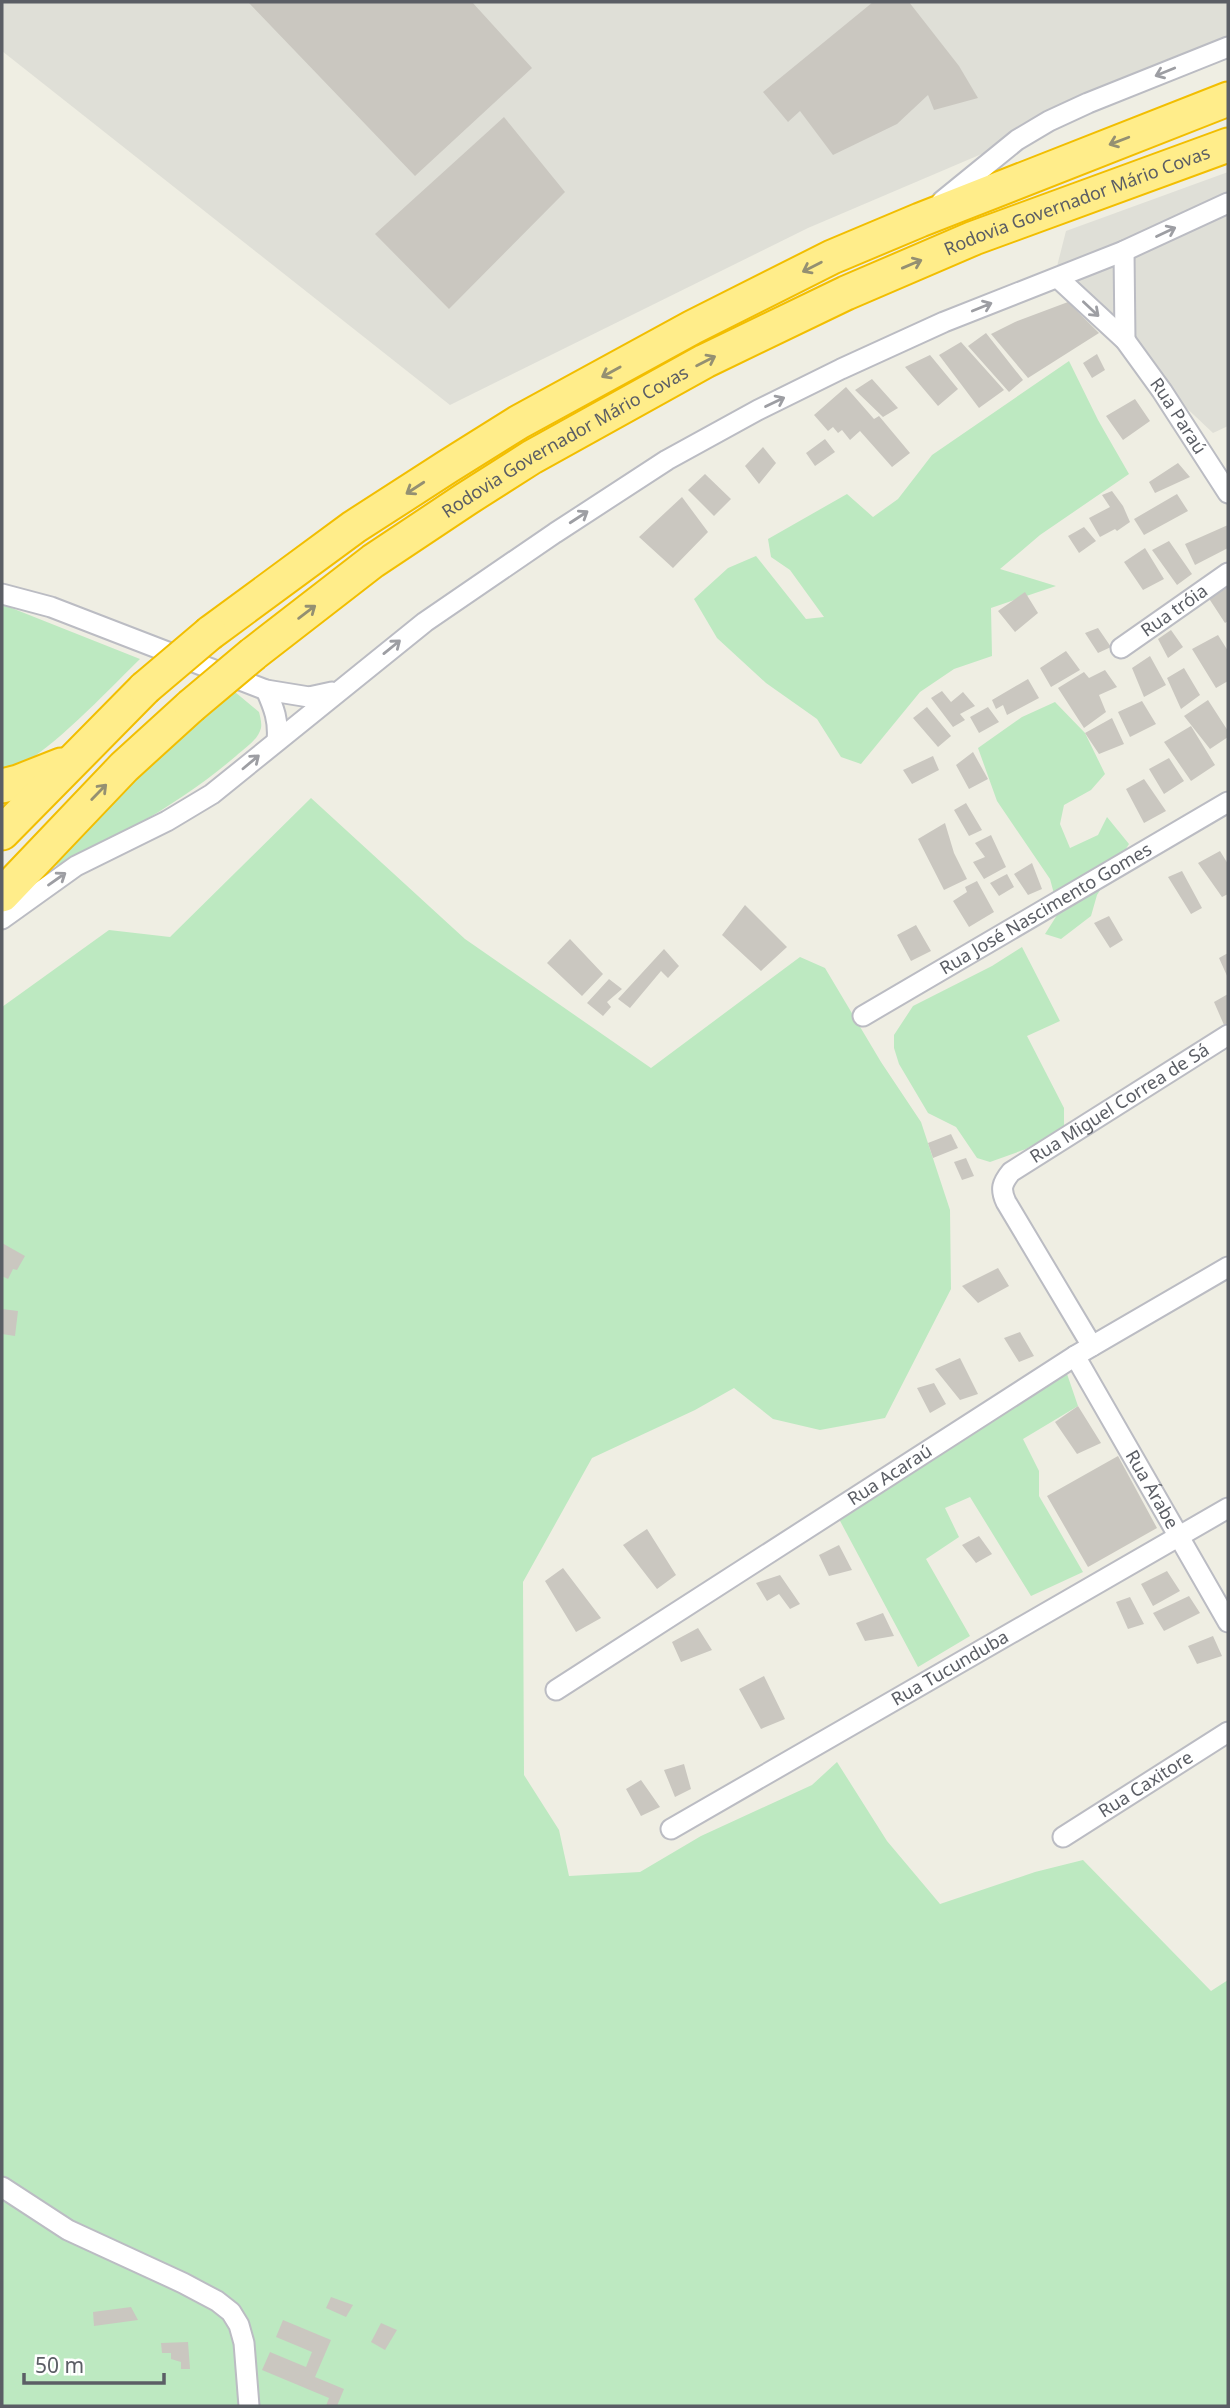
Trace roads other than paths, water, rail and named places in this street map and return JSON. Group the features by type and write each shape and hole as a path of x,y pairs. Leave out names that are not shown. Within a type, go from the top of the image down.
{"highway":[{"name":"Rodovia Governador Mário Covas","path":"2,833 70,761 145,688 210,632 354,527 519,422 693,327 832,257 1228,99"},
{"name":"Rodovia Governador Mário Covas","path":"2,895 124,767 253,654 373,561 532,457 705,361 846,293 974,237 1228,145"},
{"path":"2,786 70,761"}],"street":[{"path":"920,220 1017,140 1049,121 1228,47"},
{"path":"2,919 76,866 167,821 212,794 425,622 667,460 758,410 841,369 944,322 1124,251 1228,203"},
{"path":"1124,251 1125,340"},
{"name":"Rua Paraú","path":"1058,278 1125,340 1162,391 1228,493"},
{"name":"Rua tróia","path":"1121,648 1228,573"},
{"path":"2,594 51,607 266,690 309,697 340,690"},
{"path":"266,690 278,722 277,741"},
{"name":"Rua José Nascimento Gomes","path":"863,1016 1228,802"},
{"name":"Rua Miguel Correa de Sá","path":"1011,1172 1228,1035"},
{"name":"Rua Árabe","path":"1011,1172 1002,1186 1006,1202 1179,1536 1228,1622"},
{"name":"Rua Acaraú","path":"556,1690 1084,1351 1228,1267"},
{"name":"Rua Tucunduba","path":"671,1829 1228,1508"},
{"name":"Rua Caxitore","path":"1063,1837 1228,1732"},
{"path":"2,2187 68,2230 183,2283 217,2301 230,2312 239,2326 244,2343 249,2406"}]}
